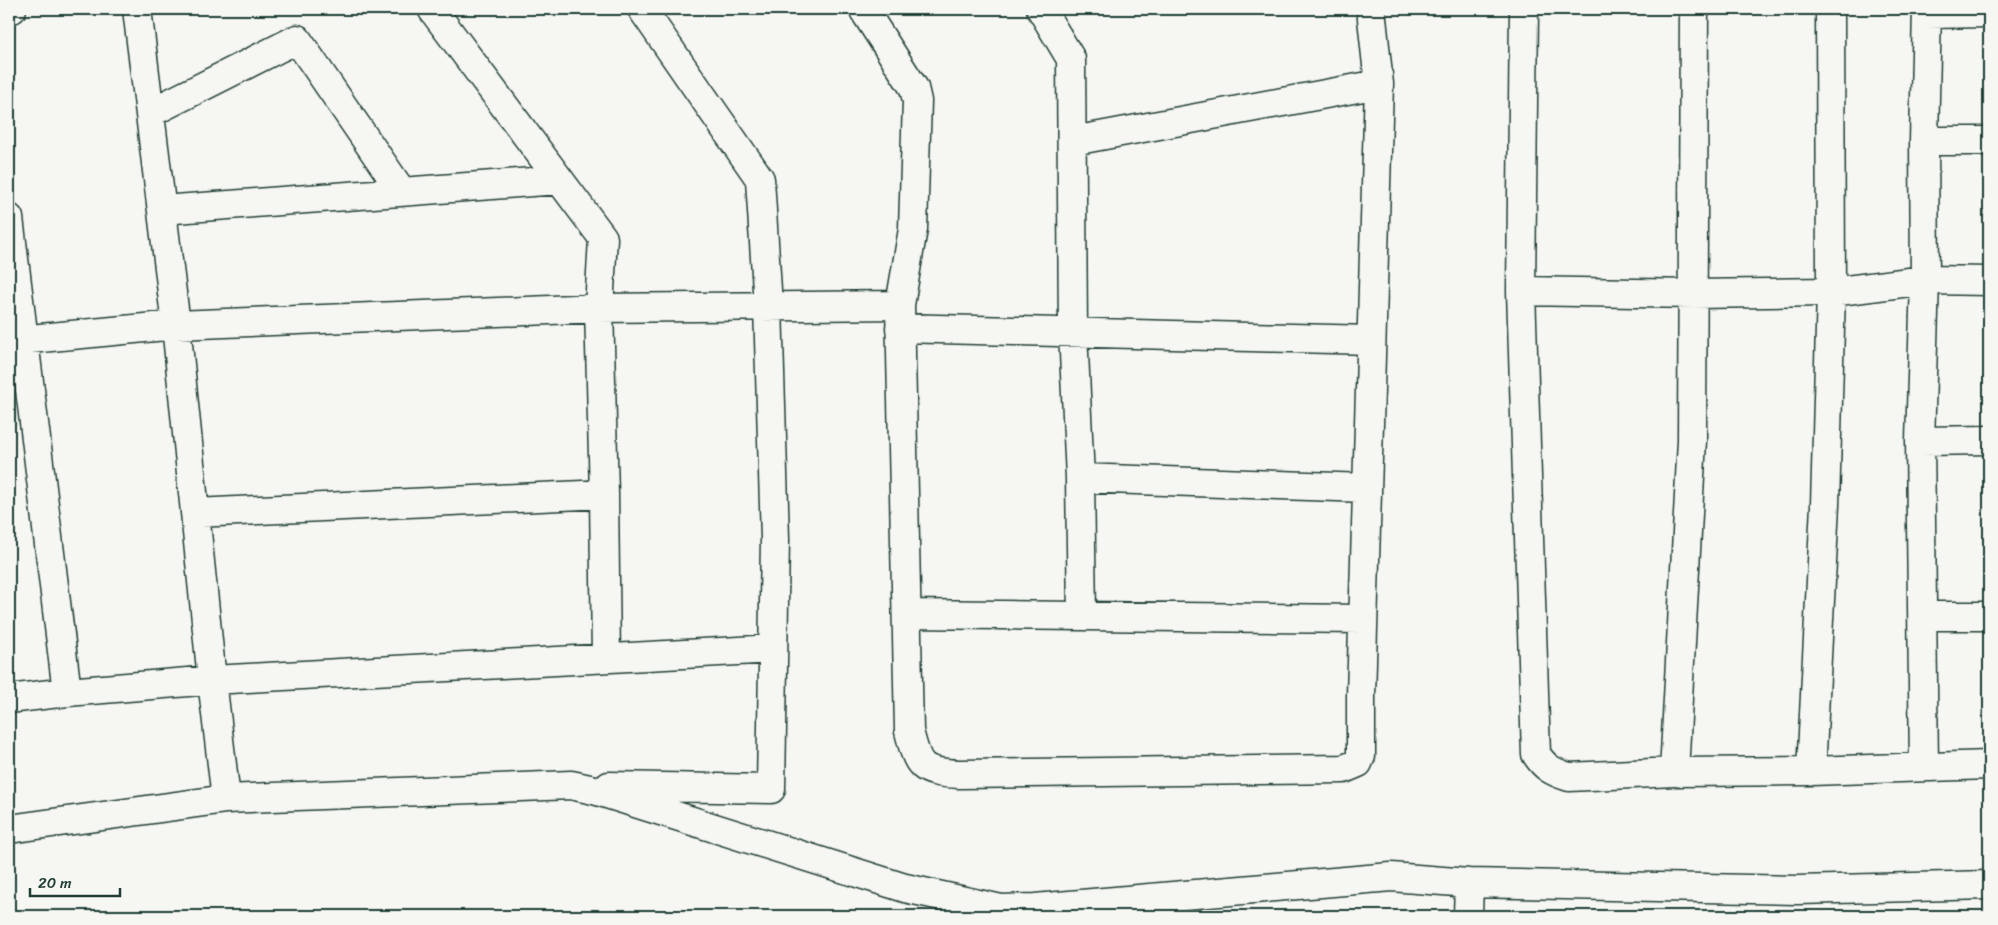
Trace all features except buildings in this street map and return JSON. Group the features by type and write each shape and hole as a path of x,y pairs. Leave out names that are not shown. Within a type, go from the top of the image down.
{"street":[{"path":"136,9 176,325 226,799"},
{"path":"432,9 603,238 598,308 604,494 606,658"},
{"path":"9,829 226,799 572,785 771,789 775,539 768,306 760,179 642,9"},
{"path":"863,9 914,88 917,101 913,229 900,317 909,730 921,765 936,773 959,774 1344,768 1358,763 1361,756 1363,619 1379,84 1371,9"},
{"path":"1042,9 1071,59 1073,332 1080,478 1082,616"},
{"path":"1524,9 1521,291 1536,754 1543,766 1553,773 1569,778 1674,772 1811,771 1989,765"},
{"path":"1674,772 1692,440 1694,9"},
{"path":"1811,771 1825,505 1830,292 1830,9"},
{"path":"1924,767 1920,441 1925,280 1924,141 1927,12 1989,13"},
{"path":"150,114 297,39 402,192"},
{"path":"1073,141 1379,84"},
{"path":"1924,141 1989,141"},
{"path":"162,210 559,180"},
{"path":"9,218 16,341 67,692"},
{"path":"1521,291 1692,294 1830,292 1925,280 1989,281"},
{"path":"16,341 176,325 598,308 768,306 1073,332 1371,340"},
{"path":"1920,441 1989,440"},
{"path":"1080,478 1367,488"},
{"path":"195,513 604,494"},
{"path":"907,614 1363,619"},
{"path":"1923,616 1989,616"},
{"path":"9,699 67,692 212,680 773,649"},
{"path":"572,785 594,790 905,888 1001,909 1035,908 1392,877 1469,883 1798,890 1989,885"},
{"path":"1468,916 1469,883"}]}
